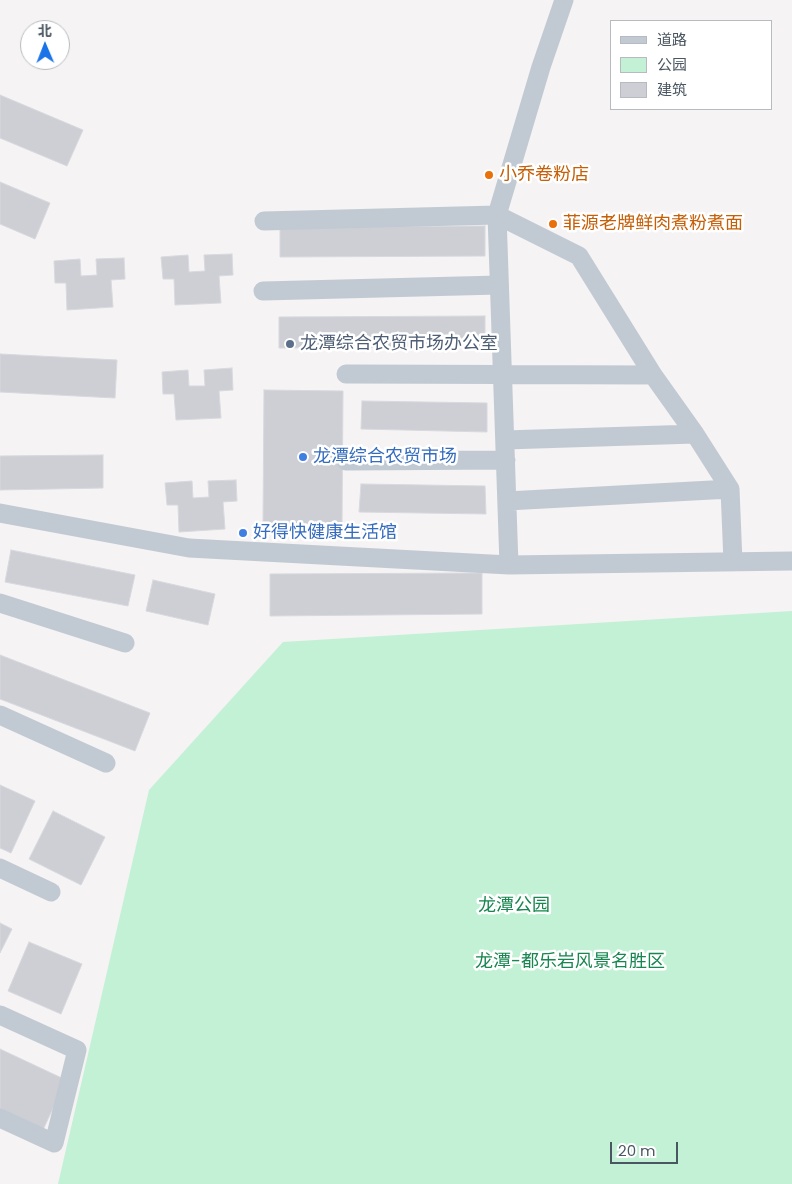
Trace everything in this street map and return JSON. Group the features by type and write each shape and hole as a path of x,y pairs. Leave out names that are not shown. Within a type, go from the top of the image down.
{"street":[{"path":"509,565 497,215 541,66 564,0"},
{"path":"264,221 497,215 579,256 654,375 730,489 733,562"},
{"path":"263,292 499,285"},
{"path":"346,374 654,375"},
{"path":"505,440 695,434"},
{"path":"346,461 506,460"},
{"path":"507,501 730,489"},
{"path":"0,513 189,548 509,565 792,561"},
{"path":"0,603 125,643"},
{"path":"0,715 106,763"},
{"path":"0,868 51,892"},
{"path":"0,1015 77,1050 54,1143 0,1118"}],"green space":[{"name":"龙潭公园","path":"792,611 792,1184 58,1184 149,790 283,642"}],"building":[{"path":"0,95 83,130 67,166 0,138"},
{"path":"0,182 50,203 35,239 0,224"},
{"path":"485,226 485,256 280,257 280,227"},
{"path":"232,254 233,275 219,276 221,303 175,305 174,279 163,279 161,257 188,255 189,272 205,271 204,255"},
{"path":"124,258 125,279 111,280 113,307 67,310 66,283 55,283 54,261 80,259 81,276 97,275 96,259"},
{"path":"485,316 485,347 279,348 279,317"},
{"path":"0,354 117,360 115,398 0,392"},
{"path":"232,368 233,390 219,391 221,418 176,420 174,394 163,394 162,372 188,370 189,386 205,386 204,370"},
{"name":"龙潭综合农贸市场","path":"264,390 343,391 342,524 263,523"},
{"path":"362,401 487,403 487,432 361,429"},
{"path":"103,455 103,488 0,490 0,456"},
{"path":"236,480 237,501 223,502 225,529 179,532 178,505 167,505 165,483 192,481 193,498 209,497 208,481"},
{"path":"361,484 485,486 486,514 359,512"},
{"path":"11,550 135,575 128,606 5,582"},
{"path":"482,573 482,614 270,616 270,574"},
{"path":"153,580 215,594 208,625 146,611"},
{"path":"0,655 150,713 135,751 0,699"},
{"path":"0,785 35,801 11,853 0,848"},
{"path":"53,811 105,837 81,885 29,859"},
{"path":"0,923 12,929 0,953"},
{"path":"29,942 82,964 61,1014 8,991"},
{"path":"0,1049 66,1080 43,1130 0,1110"}],"place":[{"name":"小乔卷粉店","path":"489,175"},
{"name":"菲源老牌鲜肉煮粉煮面","path":"553,224"},
{"name":"龙潭综合农贸市场办公室","path":"290,344"},
{"name":"龙潭综合农贸市场","path":"303,457"},
{"name":"好得快健康生活馆","path":"243,533"}],"park label":[{"name":"龙潭-都乐岩风景名胜区","path":"570,962"}]}
